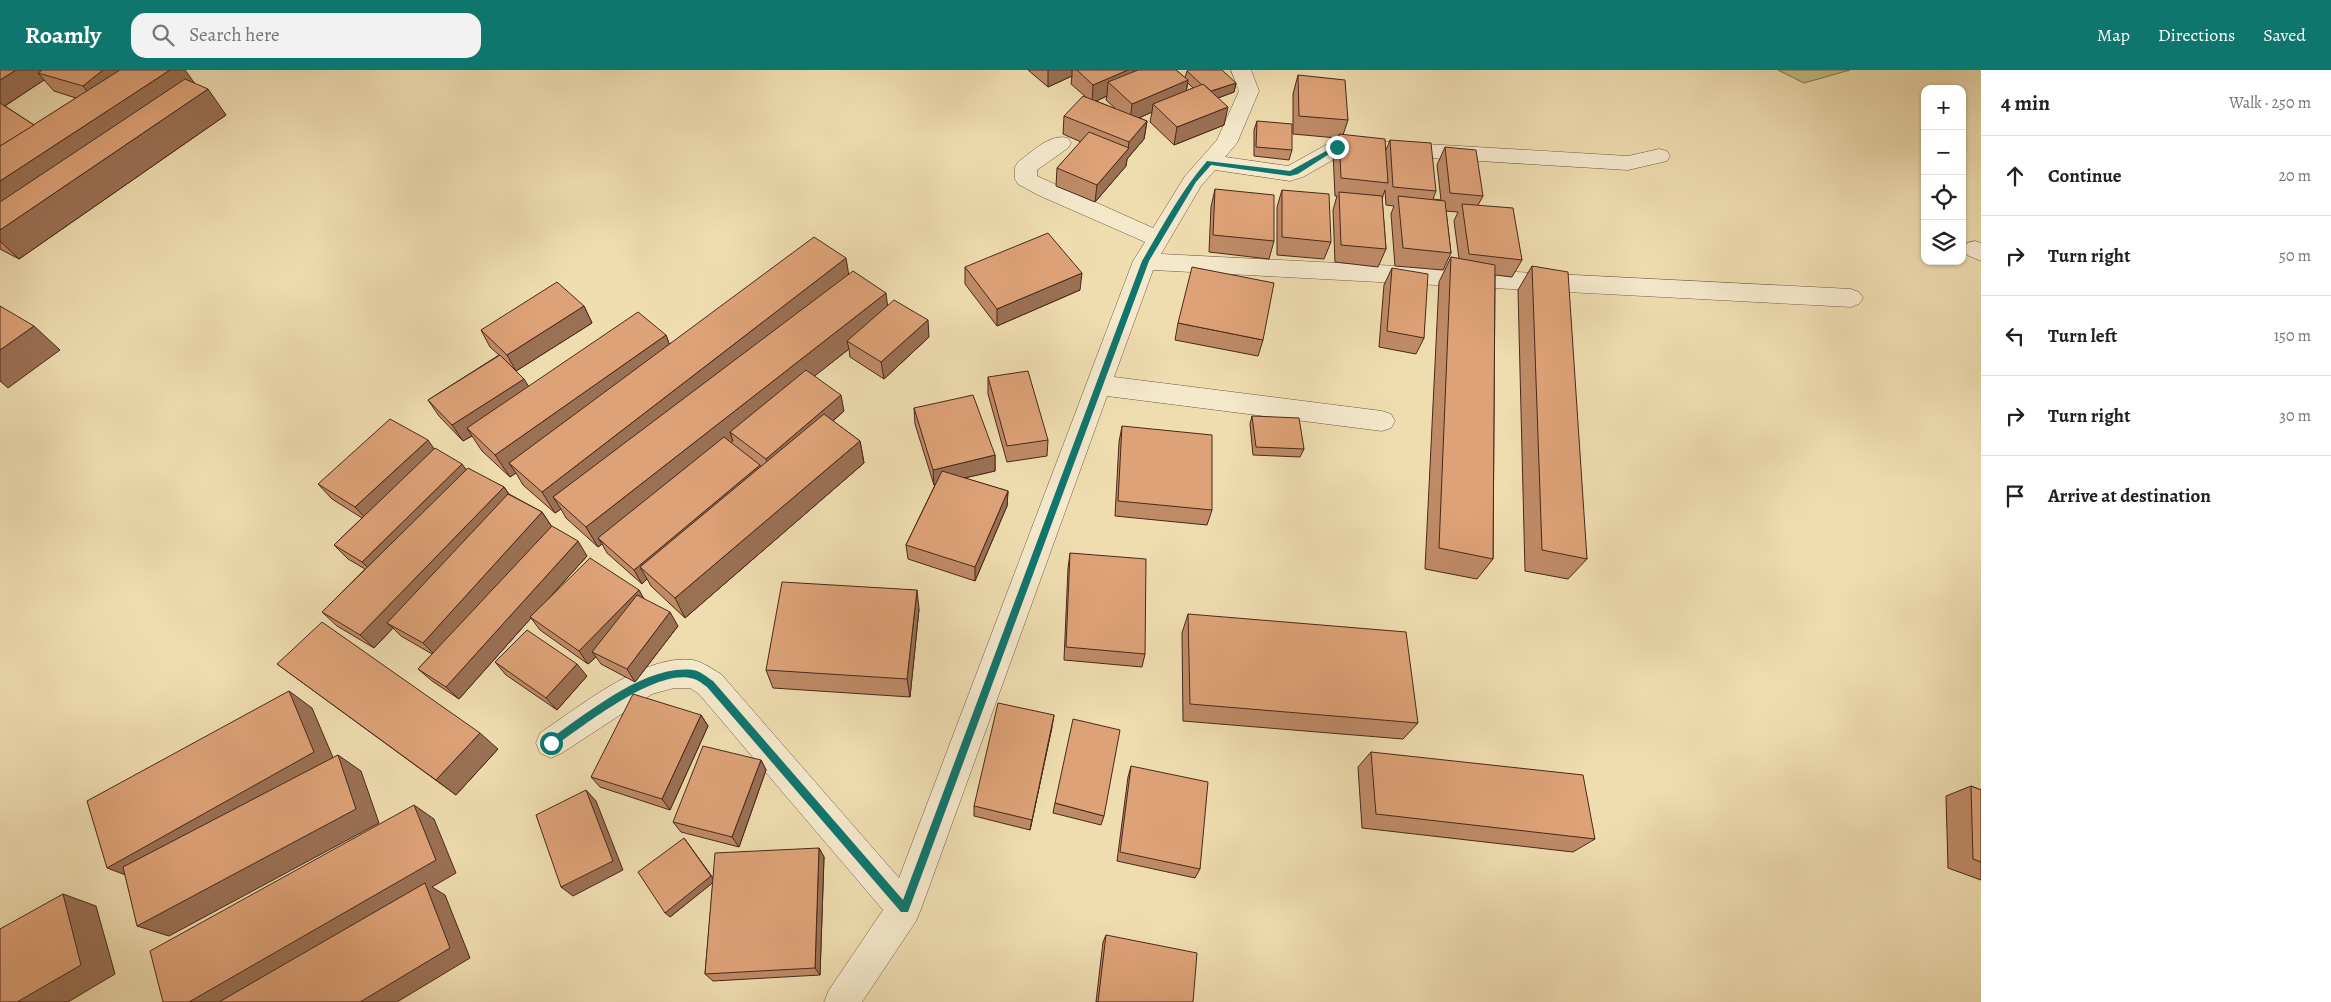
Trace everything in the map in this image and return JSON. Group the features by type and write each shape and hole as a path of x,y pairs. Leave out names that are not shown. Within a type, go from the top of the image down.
{"street":[{"path":"841,1002 904,909 1099,385 1152,250 1193,181 1226,143 1249,91 1241,70"},
{"path":"1060,143 1026,167 1026,179 1152,250 1851,298"},
{"path":"1209,162 1290,174 1341,146 1628,163 1659,156"},
{"path":"1099,385 1382,421"},
{"path":"551,743 644,682 674,674 694,674 710,684 904,909"}],"shaded area":[{"path":"1778,70 1850,70 1804,83"}],"building":[{"path":"0,70 16,70 0,80"},
{"path":"42,70 103,70 83,86 38,73"},
{"path":"120,70 170,70 0,181 0,146"},
{"path":"1077,70 1128,70 1093,85"},
{"path":"1138,70 1176,70 1188,80 1132,104 1108,82"},
{"path":"1222,70 1236,83 1211,91 1187,71"},
{"path":"1298,75 1345,80 1348,120 1299,116"},
{"path":"185,79 208,89 0,230 0,202"},
{"path":"1203,84 1228,107 1177,127 1153,104"},
{"path":"1083,96 1147,121 1129,142 1064,116"},
{"path":"0,103 34,125 0,146"},
{"path":"1257,121 1292,124 1292,150 1256,147"},
{"path":"1089,132 1129,148 1097,185 1057,168"},
{"path":"1339,134 1385,139 1388,183 1341,178"},
{"path":"1390,140 1431,143 1436,191 1393,187"},
{"path":"1445,147 1476,150 1483,196 1450,193"},
{"path":"1215,189 1274,195 1274,241 1213,235"},
{"path":"1282,190 1329,194 1331,242 1282,237"},
{"path":"1339,192 1382,196 1386,249 1341,245"},
{"path":"1398,196 1445,201 1451,253 1403,248"},
{"path":"1462,204 1513,208 1522,260 1469,254"},
{"path":"1048,233 1082,273 997,309 965,267"},
{"path":"814,237 846,258 542,492 509,463"},
{"path":"1451,257 1495,265 1493,559 1439,548"},
{"path":"1532,266 1568,272 1587,559 1542,550"},
{"path":"1192,267 1274,283 1263,340 1178,323"},
{"path":"1392,268 1428,274 1424,338 1387,331"},
{"path":"853,271 886,293 586,527 553,497"},
{"path":"557,282 584,306 507,355 481,330"},
{"path":"894,300 928,320 881,362 847,341"},
{"path":"0,306 34,326 0,350"},
{"path":"638,312 666,335 495,455 467,428"},
{"path":"500,355 524,379 452,425 428,400"},
{"path":"806,370 841,395 766,459 730,432"},
{"path":"1028,371 1048,440 1007,446 988,377"},
{"path":"973,395 995,455 933,470 914,408"},
{"path":"824,414 860,441 675,598 640,567"},
{"path":"1252,416 1299,418 1304,449 1256,447"},
{"path":"390,419 428,440 355,507 318,484"},
{"path":"1122,426 1212,435 1212,510 1118,501"},
{"path":"724,437 760,465 634,570 598,538"},
{"path":"435,448 462,464 362,562 334,545"},
{"path":"468,468 504,487 360,635 322,612"},
{"path":"942,471 1008,491 975,567 906,545"},
{"path":"508,494 542,512 423,643 387,623"},
{"path":"552,526 578,541 446,687 418,669"},
{"path":"1070,553 1146,559 1145,654 1066,647"},
{"path":"590,558 639,590 579,651 530,617"},
{"path":"782,582 917,590 907,679 766,670"},
{"path":"637,595 670,612 627,669 592,652"},
{"path":"1188,614 1406,632 1418,723 1190,704"},
{"path":"322,622 480,733 436,780 277,664"},
{"path":"527,630 577,664 546,698 495,662"},
{"path":"289,691 314,752 107,868 87,801"},
{"path":"633,694 701,715 662,799 591,777"},
{"path":"998,703 1054,715 1032,820 974,806"},
{"path":"1073,719 1120,730 1104,816 1055,803"},
{"path":"703,746 761,760 732,837 673,822"},
{"path":"1371,752 1583,775 1595,839 1376,814"},
{"path":"338,755 356,809 137,926 123,867"},
{"path":"1131,766 1208,782 1200,869 1120,852"},
{"path":"1971,786 1981,790 1981,862 1973,859"},
{"path":"586,790 613,861 561,887 536,815"},
{"path":"414,805 436,860 189,1002 163,1002 150,951"},
{"path":"684,838 711,876 665,913 638,872"},
{"path":"819,848 815,968 705,974 715,853"},
{"path":"425,883 450,948 360,1002 219,1002"},
{"path":"63,894 81,965 17,1002 0,1002 0,929"},
{"path":"1106,935 1197,953 1193,1002 1098,1002"}],"route":[{"path":"551,743 644,682 674,674 694,674 710,684 904,909 1145,261 1193,181 1209,162 1290,174 1337,147"}]}
